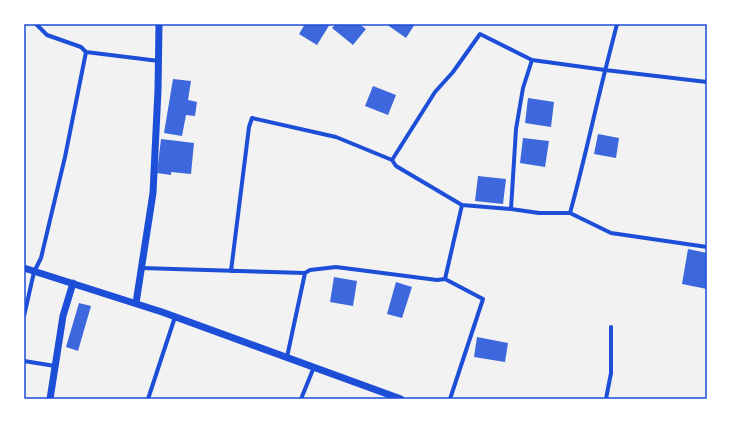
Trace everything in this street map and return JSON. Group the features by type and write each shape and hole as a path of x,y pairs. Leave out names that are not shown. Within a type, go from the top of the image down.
{"street":[{"path":"36,24 47,35 81,47 86,52 159,61"},
{"path":"136,303 153,193 158,90 159,24"},
{"path":"570,213 617,24"},
{"path":"392,160 435,92 453,72 480,34 532,60 707,82"},
{"path":"24,316 34,272 41,258 65,157 86,52"},
{"path":"511,209 516,129 523,88 532,60"},
{"path":"232,271 249,127 252,118 336,137 392,160 396,166 462,204 539,213 570,213 611,233 707,247"},
{"path":"445,279 462,204"},
{"path":"141,268 305,273 310,270 336,267 437,280 445,279 483,299 450,399"},
{"path":"24,268 136,303 401,399"},
{"path":"287,357 305,273"},
{"path":"50,399 63,316 74,283"},
{"path":"148,399 175,317"},
{"path":"606,399 611,373 611,327"},
{"path":"24,361 55,366"},
{"path":"301,399 314,367"}],"building":[{"path":"305,24 330,24 317,45 299,34"},
{"path":"336,24 359,24 366,29 353,45 332,28"},
{"path":"386,24 415,24 406,38"},
{"path":"173,79 191,81 188,100 197,102 195,116 186,115 182,136 164,133"},
{"path":"373,86 396,95 388,115 365,106"},
{"path":"528,98 554,102 551,127 525,123"},
{"path":"598,134 619,138 616,158 594,154"},
{"path":"523,138 549,141 545,167 520,163"},
{"path":"161,139 194,143 191,174 171,172 171,175 157,173"},
{"path":"478,176 506,179 503,204 475,201"},
{"path":"688,249 707,253 707,289 682,284"},
{"path":"334,277 357,281 353,306 330,302"},
{"path":"396,282 412,287 402,318 387,314"},
{"path":"79,303 91,306 78,351 66,347"},
{"path":"477,337 508,343 505,362 474,357"}]}
